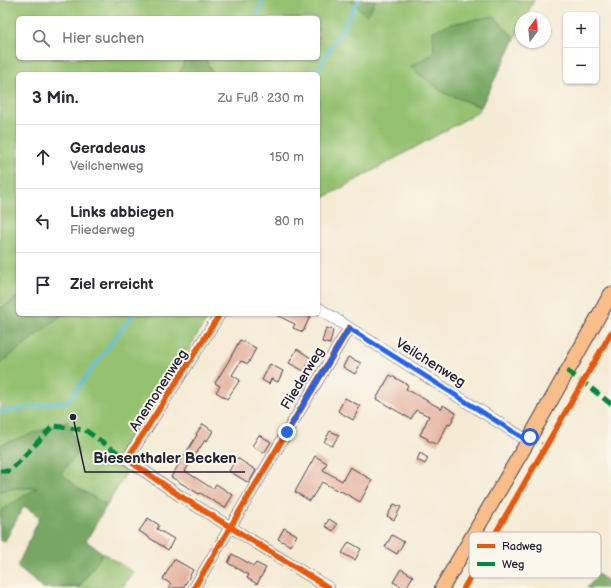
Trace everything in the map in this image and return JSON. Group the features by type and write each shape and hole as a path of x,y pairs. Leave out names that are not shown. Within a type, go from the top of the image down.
{"main road":[{"path":"475,532 611,294"},
{"path":"442,588 469,542"}],"street":[{"name":"Veilchenweg","path":"320,309 528,441"},
{"name":"Anemonenweg","path":"219,316 127,459 180,496 231,526 329,588"},
{"name":"Fliederweg","path":"194,588 349,328"}],"green space":[{"path":"0,0 534,0 528,12 515,12 515,39 494,16 468,102 481,107 477,113 320,200 320,72 16,72 16,316 209,316 118,463 127,472 107,505 102,502 24,505 0,536 0,313 11,302 0,309"},
{"path":"350,0 376,0 367,16"},
{"path":"494,16 515,39 481,107 444,93 410,67 434,53 433,31 450,24"},
{"path":"185,60 206,60 212,72 180,72"},
{"path":"16,298 16,316 60,316 0,364 0,309"},
{"path":"67,421 79,452 61,473 78,488 107,505 86,541 103,553 80,586 43,588 17,567 40,517 24,506 5,541 0,541 0,511 37,488 18,488 0,491 0,445"},
{"path":"103,553 133,572 122,588 63,588 80,586"},
{"path":"601,576 611,583 611,588 587,588 595,578 601,578"}],"building":[{"path":"278,316 310,316 303,332 293,328 295,324"},
{"path":"326,328 333,330 330,344 322,342"},
{"path":"240,340 256,348 248,364 241,361 232,375 240,380 227,399 216,392 220,386 215,383"},
{"path":"297,349 311,358 304,371 289,363"},
{"path":"348,357 361,363 355,374 343,367"},
{"path":"270,364 283,371 278,382 271,379 269,384 262,380"},
{"path":"390,375 408,385 406,389 442,409 443,405 456,413 450,425 448,424 437,445 420,435 429,416 416,410 411,419 376,399"},
{"path":"303,378 309,381 305,388 299,385"},
{"path":"345,398 360,406 353,420 338,411"},
{"path":"203,424 213,431 207,441 205,440 185,471 213,489 216,484 233,495 225,508 171,477"},
{"path":"330,431 339,435 332,446 324,442"},
{"path":"259,435 271,442 264,453 252,446"},
{"path":"420,453 428,458 425,464 417,460"},
{"path":"315,456 327,463 323,470 342,481 350,467 372,480 360,502 322,482 310,501 295,492"},
{"path":"237,458 256,470 249,483 229,471"},
{"path":"394,504 401,507 394,520 387,516"},
{"path":"148,518 159,525 157,529 174,539 168,550 139,531"},
{"path":"329,519 337,524 333,531 325,526"},
{"path":"284,528 297,535 291,546 278,539"},
{"path":"392,535 404,542 397,554 385,547"},
{"path":"349,542 361,549 355,560 342,553"},
{"path":"232,554 254,566 256,563 266,568 257,584 247,578 249,575 228,563"},
{"path":"174,559 193,570 183,588 168,588 171,584 163,579"},
{"path":"401,569 413,576 406,588 393,582"}],"waterway":[{"path":"257,16 263,0"},
{"path":"315,72 359,0"},
{"path":"0,412 68,401 132,316"}],"marked path":[{"path":"567,371 611,404"},
{"path":"0,471 10,471 53,426 85,430 127,459"}],"cycle path":[{"path":"219,316 127,459 180,496 329,588"},
{"path":"194,588 349,328"},
{"path":"496,532 611,333"},
{"path":"464,588 470,578"}],"place":[{"name":"Biesenthaler Becken","path":"73,417"}],"route":[{"path":"287,432 349,328 528,441 530,437"}]}
